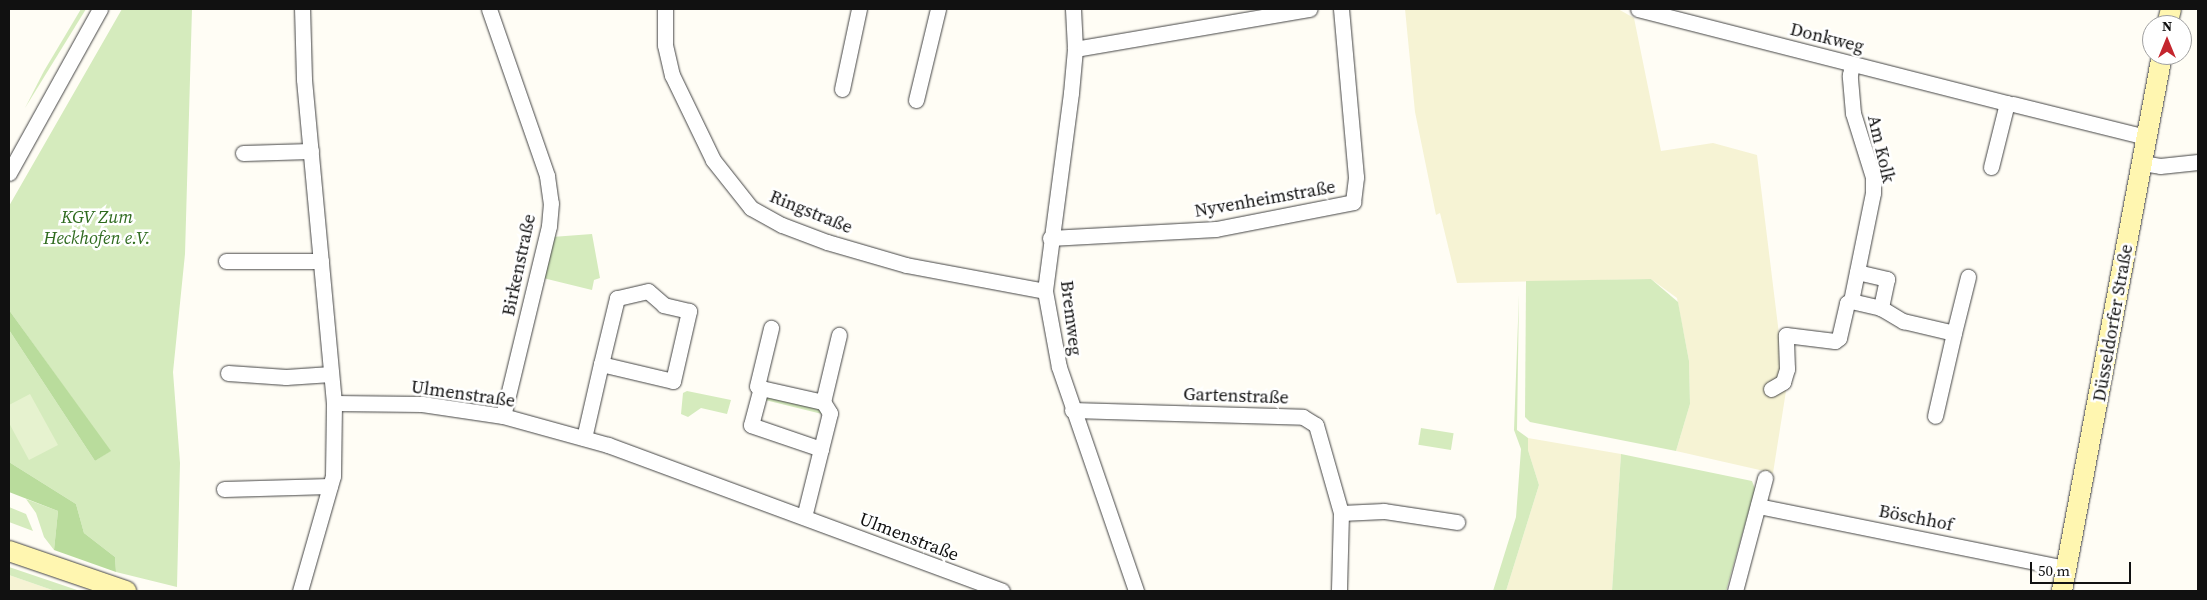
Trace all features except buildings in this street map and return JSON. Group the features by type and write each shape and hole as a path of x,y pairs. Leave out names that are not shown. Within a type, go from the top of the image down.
{"main road":[{"name":"Düsseldorfer Straße","path":"2062,591 2160,65"},
{"path":"9,551 126,591"}],"street":[{"path":"9,173 100,9"},
{"path":"300,591 330,486 334,403 300,39 302,9"},
{"name":"Birkenstraße","path":"489,9 547,176 551,203 549,226 503,416"},
{"name":"Ringstraße","path":"665,9 665,45 672,75 713,160 751,208 782,225 827,242 906,265 1045,291"},
{"path":"842,89 859,9"},
{"path":"916,100 938,9"},
{"name":"Bremweg","path":"1073,9 1075,49 1050,238 1045,291 1059,367 1072,410 1136,591"},
{"path":"1075,49 1310,9"},
{"name":"Nyvenheimstraße","path":"1050,238 1216,229 1353,202 1356,177 1341,9"},
{"name":"Donkweg","path":"1638,9 2146,137"},
{"name":"Am Kolk","path":"1771,389 1783,382 1787,369 1786,335 1834,341 1839,338 1848,303 1851,301 1873,193 1873,177 1853,114 1850,75 1852,64"},
{"path":"1992,167 2010,104"},
{"path":"243,153 310,151"},
{"path":"2142,163 2160,166 2198,162"},
{"path":"226,261 321,261"},
{"path":"1857,272 1887,279 1881,308"},
{"path":"1935,416 1968,277"},
{"path":"584,438 601,364 617,298 648,291 664,305 689,311 673,381 601,364"},
{"path":"1851,301 1881,308 1902,322 1954,334"},
{"path":"771,328 757,386 823,402 830,413 804,517"},
{"path":"823,402 839,335"},
{"path":"228,373 286,377 331,374"},
{"path":"761,388 752,425 821,449"},
{"name":"Ulmenstraße","path":"334,403 422,404 503,416 584,438 1002,591"},
{"name":"Gartenstraße","path":"1072,410 1303,416 1316,425 1341,513 1339,591"},
{"path":"1735,591 1765,478"},
{"path":"224,489 330,486"},
{"name":"Böschhof","path":"1758,506 2066,568"},
{"path":"1341,513 1384,511 1457,522"}],"shaded area":[{"path":"1405,9 1618,9 1634,18 1661,151 1713,143 1757,155 1786,391 1773,473 1676,451 1690,404 1689,361 1677,298 1651,279 1457,283 1440,213 1436,215 1415,112"},
{"path":"1528,438 1621,454 1612,591 1506,591 1539,485 1528,450"},
{"path":"9,575 55,591 9,591"}],"green space":[{"path":"81,9 86,9 25,108 44,71"},
{"name":"KGV Zum Heckhofen e.V.","path":"122,9 192,9 185,254 173,372 180,463 177,587 116,572 115,557 84,533 76,504 9,462 9,330 95,461 110,451 9,310 9,206"},
{"path":"592,234 600,278 594,280 592,290 543,278 552,237"},
{"path":"1651,279 1678,302 1689,361 1690,404 1676,451 1530,422 1525,417 1526,281"},
{"path":"1519,294 1517,430 1528,438 1528,450 1539,485 1506,591 1493,591 1516,517 1521,449 1514,430"},
{"path":"9,310 111,451 95,461 9,330"},
{"path":"687,391 731,400 727,414 701,408 688,417 681,414 683,393"},
{"path":"30,394 58,445 29,460 9,423 9,405"},
{"path":"768,397 819,408 822,414 765,400"},
{"path":"1421,428 1454,433 1451,450 1418,445"},
{"path":"1621,454 1752,481 1755,489 1726,591 1612,591"},
{"path":"9,462 76,504 84,533 115,557 116,572 54,550 58,511 9,492"},
{"path":"26,499 58,511 54,550 44,537 36,513"},
{"path":"9,507 26,514 33,531 9,522"},
{"path":"9,567 80,591 55,591 9,575"}]}
